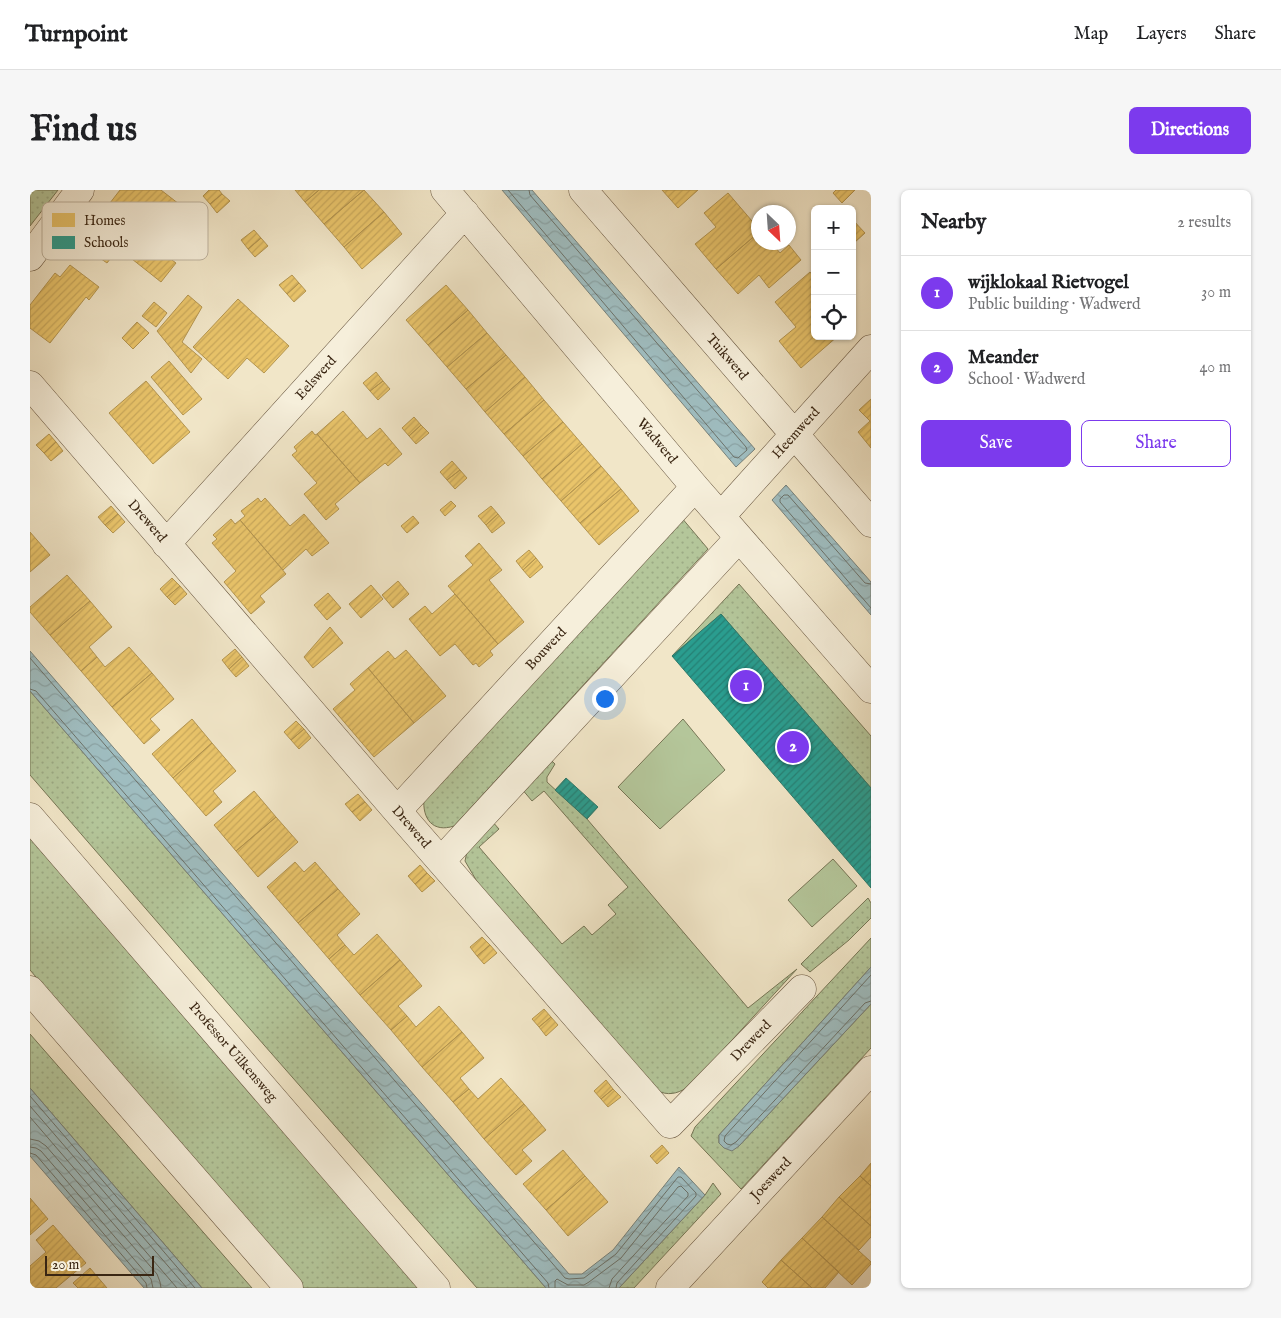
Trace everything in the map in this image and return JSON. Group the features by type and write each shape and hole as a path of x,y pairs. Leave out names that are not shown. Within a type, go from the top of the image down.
{"street":[{"path":"71,202 80,190"},
{"name":"Wadwerd","path":"445,190 695,487 871,689"},
{"name":"Tuikwerd","path":"583,190 871,523"},
{"name":"Eelswerd","path":"166,544 465,213"},
{"path":"30,256 42,240"},
{"name":"Heemwerd","path":"721,516 871,349"},
{"name":"Drewerd","path":"30,385 670,1124 802,989"},
{"name":"Bouwerd","path":"397,811 695,487"},
{"path":"441,861 739,538"},
{"name":"Professor Uilkensweg","path":"30,817 436,1288"},
{"path":"30,990 289,1288"},
{"name":"Joeswerd","path":"670,1288 871,1070"}],"green space":[{"path":"30,190 58,190 49,202 42,202 42,211 30,226"},
{"path":"681,517 708,549 454,826 440,828 430,822 425,812 424,798"},
{"path":"739,584 871,736 871,788 721,614 672,656"},
{"path":"30,691 546,1288 477,1288 30,775"},
{"path":"683,719 725,770 660,829 618,787"},
{"path":"549,758 555,764 547,777 547,782 587,819 748,1008 797,969 690,1086 679,1092 668,1094 660,1092 479,885 465,861 468,847 491,820 499,829 479,847 562,944 584,926 592,935 616,914 608,905 628,887 544,791 532,801 521,788"},
{"path":"30,838 421,1288 302,1288 30,970"},
{"path":"833,859 857,886 812,927 788,900"},
{"path":"868,898 871,903 871,918 849,940 810,972 801,964"},
{"path":"871,938 871,967 719,1135 719,1143 739,1146 871,1004 871,1048 741,1189 691,1136 695,1127"},
{"path":"30,1034 252,1288 202,1288 30,1088"},
{"path":"713,1183 721,1194 634,1288 619,1288 705,1195"}],"water":[{"path":"502,190 532,190 755,449 736,467"},
{"path":"786,485 871,582 871,615 772,500"},
{"path":"30,651 569,1274 582,1274 613,1250 679,1167 705,1195 619,1288 546,1288 30,691"},
{"path":"871,967 871,1004 739,1146 732,1151 724,1148 719,1143 719,1135"},
{"path":"30,1088 202,1288 144,1288 30,1156"}],"building: Homes":[{"path":"120,190 161,190 176,202 111,202"},
{"path":"209,190 219,190 222,194 210,204 203,196"},
{"path":"295,190 319,190 305,202"},
{"path":"319,190 364,190 324,224 305,202"},
{"path":"364,190 384,212 344,247 324,224"},
{"path":"662,190 698,190 678,208"},
{"path":"836,190 855,190 842,203 833,193"},
{"path":"728,193 751,220 751,239 716,269 695,244 716,227 704,213"},
{"path":"222,194 230,201 217,213 210,204"},
{"path":"384,212 402,234 362,269 344,247"},
{"path":"856,223 865,233 856,241"},
{"path":"254,230 261,238 248,249 241,240"},
{"path":"261,238 268,246 255,257 248,249"},
{"path":"751,239 751,250 778,250 780,253 783,250 793,250 801,260 769,288 759,275 738,294 716,269"},
{"path":"133,260 172,260 176,263 161,282"},
{"path":"70,265 99,287 89,300 86,297 50,343 30,328 30,305 55,273 60,277"},
{"path":"810,272 811,273 811,340 833,340 801,368 779,341 796,327 775,302"},
{"path":"292,275 299,283 287,294 279,285"},
{"path":"299,283 306,291 294,302 287,294"},
{"path":"446,285 468,310 428,345 406,320"},
{"path":"188,295 202,307 182,342 202,359 191,373 157,331"},
{"path":"238,299 289,346 264,373 247,358 228,379 193,347"},
{"path":"154,302 167,313 156,327 142,316"},
{"path":"468,310 487,333 447,367 428,345"},
{"path":"137,322 149,333 133,349 122,338"},
{"path":"487,333 506,355 466,389 447,367"},
{"path":"506,355 525,377 485,412 466,389"},
{"path":"169,361 202,399 183,415 151,377"},
{"path":"376,372 383,381 370,391 363,383"},
{"path":"525,377 544,400 504,434 485,412"},
{"path":"146,381 190,432 153,464 109,413"},
{"path":"383,381 390,389 378,400 370,391"},
{"path":"871,399 871,448 858,432 870,421 859,410"},
{"path":"544,400 563,422 523,456 504,434"},
{"path":"343,411 367,439 380,428 402,454 388,466 385,463 360,483 317,434"},
{"path":"414,417 421,425 409,436 402,428"},
{"path":"563,422 582,444 542,479 523,456"},
{"path":"421,425 429,433 416,444 409,436"},
{"path":"312,431 315,435 317,434 360,483 335,504 339,509 326,520 304,494 317,483 292,455 297,451 294,447"},
{"path":"49,434 56,442 44,453 36,445"},
{"path":"56,442 63,451 51,461 44,453"},
{"path":"582,444 601,466 561,501 542,479"},
{"path":"452,461 460,470 447,480 440,472"},
{"path":"601,466 621,489 580,523 561,501"},
{"path":"460,470 467,478 455,489 447,480"},
{"path":"621,489 639,511 599,545 580,523"},
{"path":"258,498 261,502 265,498 290,526 304,514 329,543 312,556 306,549 283,570 240,520 245,516 241,511"},
{"path":"451,501 456,506 445,516 440,510"},
{"path":"111,506 118,514 105,525 98,517"},
{"path":"491,506 498,514 486,525 478,516"},
{"path":"118,514 125,522 113,533 105,525"},
{"path":"498,514 505,523 492,533 486,525"},
{"path":"413,516 419,523 407,533 401,526"},
{"path":"231,519 235,524 240,520 286,574 260,596 265,602 251,614 224,582 236,571 212,543 217,539 213,535"},
{"path":"30,532 50,555 30,572"},
{"path":"479,543 502,570 489,580 524,622 498,644 448,586 473,565 465,556"},
{"path":"529,550 536,558 523,570 516,561"},
{"path":"536,558 543,567 530,578 523,570"},
{"path":"67,575 90,601 50,635 30,612 30,607"},
{"path":"172,578 180,586 167,597 160,589"},
{"path":"398,581 409,594 393,608 382,595"},
{"path":"371,585 383,599 361,618 349,604"},
{"path":"180,586 187,594 175,605 167,597"},
{"path":"328,593 341,608 327,620 314,605"},
{"path":"455,594 498,644 490,651 493,655 479,667 476,663 473,665 455,644 440,656 409,619 425,606 432,614"},
{"path":"90,601 112,627 89,647 97,657 81,671 50,635"},
{"path":"330,627 343,643 313,668 304,657"},
{"path":"129,647 152,673 112,707 81,671 97,657 105,667"},
{"path":"235,649 242,657 229,669 222,660"},
{"path":"406,650 446,696 414,723 368,668 388,651 395,659"},
{"path":"242,657 249,666 236,677 229,669"},
{"path":"368,668 414,723 374,757 333,709 355,690 350,684"},
{"path":"152,673 174,699 150,719 160,730 144,744 112,707"},
{"path":"192,719 212,743 173,778 152,754"},
{"path":"296,721 304,729 291,740 284,732"},
{"path":"304,729 311,738 299,749 291,740"},
{"path":"212,743 236,771 213,791 222,802 206,816 173,778"},
{"path":"254,791 276,817 236,851 214,825"},
{"path":"358,794 365,802 352,812 345,804"},
{"path":"365,802 372,810 360,821 352,812"},
{"path":"276,817 298,842 258,877 236,851"},
{"path":"295,862 304,872 315,862 338,889 298,923 267,887"},
{"path":"420,865 427,873 415,884 408,876"},
{"path":"427,873 435,881 422,892 415,884"},
{"path":"338,889 360,914 337,935 345,945 329,959 298,923"},
{"path":"377,934 400,960 360,995 329,959 345,945 354,955"},
{"path":"482,937 490,945 477,956 470,947"},
{"path":"490,945 497,953 484,964 477,956"},
{"path":"400,960 422,986 398,1006 407,1016 391,1030 360,995"},
{"path":"439,1006 462,1032 422,1067 391,1030 407,1016 416,1027"},
{"path":"544,1009 551,1017 539,1027 532,1019"},
{"path":"551,1017 558,1025 546,1036 539,1027"},
{"path":"462,1032 484,1058 460,1078 469,1089 453,1102 422,1067"},
{"path":"501,1078 524,1104 484,1139 453,1102 469,1089 478,1099"},
{"path":"606,1080 613,1089 601,1099 594,1091"},
{"path":"613,1089 621,1097 608,1107 601,1099"},
{"path":"524,1104 546,1130 522,1150 532,1161 516,1175 484,1139"},
{"path":"662,1145 669,1153 657,1164 650,1156"},
{"path":"563,1150 585,1176 546,1210 523,1184"},
{"path":"871,1163 871,1186 860,1176"},
{"path":"585,1176 608,1202 568,1236 546,1210"},
{"path":"860,1176 871,1186 871,1226 839,1197"},
{"path":"839,1197 871,1226 871,1237 859,1250 822,1217"},
{"path":"30,1198 48,1219 30,1235"},
{"path":"822,1217 871,1262 852,1285 802,1238"},
{"path":"53,1225 86,1263 56,1288 30,1288 30,1266 46,1252 36,1240"},
{"path":"802,1238 839,1272 825,1288 812,1288 781,1260"},
{"path":"781,1260 812,1288 768,1288 762,1282"},
{"path":"90,1268 107,1288 78,1288 73,1283"}],"building: Schools":[{"path":"721,614 871,788 871,888 672,656"},
{"path":"566,778 598,807 587,819 555,790"}],"place":[{"name":"wijklokaal Rietvogel","path":"746,686"},
{"name":"Meander","path":"793,747"}]}
